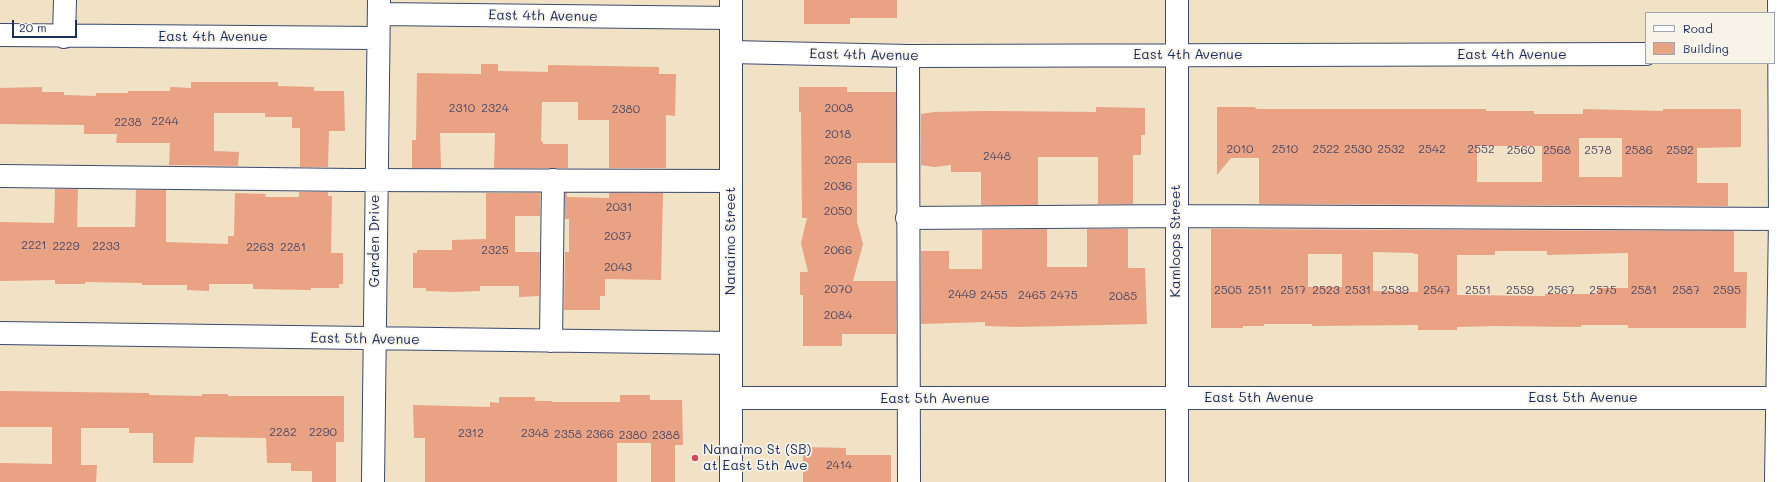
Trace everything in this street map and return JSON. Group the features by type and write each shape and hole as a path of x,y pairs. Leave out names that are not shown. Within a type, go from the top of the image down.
{"street":[{"path":"64,37 65,0"},
{"name":"Kamloops Street","path":"1177,0 1177,482"},
{"path":"1776,482 1782,398 1783,219 1779,0"},
{"name":"East 4th Avenue","path":"379,7 731,9"},
{"name":"Garden Drive","path":"373,482 375,180 379,7"},
{"name":"Nanaimo Street","path":"731,9 731,482"},
{"name":"East 4th Avenue","path":"0,35 64,37 378,38"},
{"name":"East 4th Avenue","path":"731,52 908,56 1645,54"},
{"path":"908,56 907,218 909,482"},
{"path":"0,176 375,180 731,181"},
{"path":"551,341 553,180"},
{"path":"907,218 1176,216 1783,219"},
{"name":"East 5th Avenue","path":"0,333 731,343"},
{"name":"East 5th Avenue","path":"731,398 1782,398"}],"building":[{"path":"804,0 897,0 897,18 850,18 850,24 804,24"},
{"path":"481,64 498,64 498,71 548,72 548,65 659,67 659,74 676,74 675,116 666,115 666,168 609,168 609,120 578,120 578,102 542,102 541,141 543,144 568,144 568,168 494,168 495,133 440,133 441,168 412,168 412,140 416,140 417,73 481,74"},
{"path":"191,82 278,82 278,86 314,87 314,91 344,91 345,131 329,131 328,167 300,167 300,128 292,128 292,117 265,117 265,113 214,113 214,151 239,152 238,166 169,165 170,143 116,143 117,134 84,134 84,125 0,124 0,88 42,87 42,92 64,92 64,95 96,96 96,93 170,91 170,87 191,88"},
{"path":"799,87 847,87 847,92 896,92 896,163 857,163 857,222 863,244 853,281 896,281 896,334 842,334 842,346 803,346 803,295 800,295 800,272 808,272 801,243 807,218 802,218 801,112 799,112"},
{"path":"1096,107 1145,108 1145,135 1141,135 1141,155 1133,155 1133,204 1098,204 1098,157 1038,157 1038,205 981,205 981,172 951,172 951,165 934,167 921,165 921,114 934,112 987,111 1096,112"},
{"path":"1217,107 1254,107 1257,109 1486,109 1486,111 1534,111 1534,114 1583,114 1583,109 1663,111 1663,109 1741,109 1741,147 1697,148 1697,183 1728,183 1728,206 1259,204 1259,158 1231,158 1217,175","holes":["1579,138 1622,138 1622,177 1579,177","1477,146 1542,146 1542,182 1477,182"]},
{"path":"55,189 78,189 77,227 135,227 136,190 166,190 166,242 228,244 228,236 234,236 235,193 266,194 265,197 299,197 299,192 328,192 328,196 332,196 331,253 343,253 343,284 339,284 339,288 311,288 311,290 253,289 253,284 209,284 209,291 187,290 187,285 142,285 142,283 85,282 85,284 55,284 55,280 0,281 0,222 54,223"},
{"path":"486,193 540,193 540,216 515,216 515,252 540,252 539,296 519,297 519,286 480,286 480,291 453,292 426,291 426,288 413,288 413,253 417,253 417,250 452,250 452,240 486,239"},
{"path":"565,193 567,193 567,197 609,198 609,193 663,193 661,280 605,279 605,296 600,296 600,310 564,310 565,252 569,252 569,219 565,219"},
{"path":"1047,229 1047,267 1087,267 1087,229 1128,229 1128,268 1145,268 1147,324 1018,327 985,326 985,322 921,324 921,251 949,251 949,269 982,269 982,230"},
{"path":"1211,229 1734,231 1734,272 1747,272 1746,328 1628,328 1628,325 1581,325 1581,327 1495,326 1457,327 1457,330 1418,330 1418,325 1312,326 1312,324 1264,324 1264,326 1243,326 1243,328 1211,328","holes":["1495,251 1547,251 1547,255 1628,253 1628,288 1598,288 1598,294 1545,294 1545,296 1457,295 1457,255 1495,255","1373,252 1418,254 1418,292 1373,291","1308,254 1342,254 1342,287 1308,287"]},
{"path":"0,391 149,393 149,395 202,396 202,394 228,394 228,396 344,396 344,442 336,442 336,482 312,482 312,471 291,471 291,463 267,463 266,438 195,437 193,463 153,463 153,433 129,433 129,428 81,428 81,465 97,465 96,482 0,482 0,463 52,464 52,427 0,427"},
{"path":"620,395 650,395 650,400 682,400 683,445 675,445 675,482 651,482 651,443 617,443 617,482 425,482 425,438 414,438 413,405 490,407 490,402 499,403 499,397 535,397 535,401 552,402 620,402"},
{"path":"803,447 846,448 846,455 891,455 891,482 803,482"}],"place":[{"name":"Nanaimo St (SB) at East 5th Ave","path":"695,458"}]}
